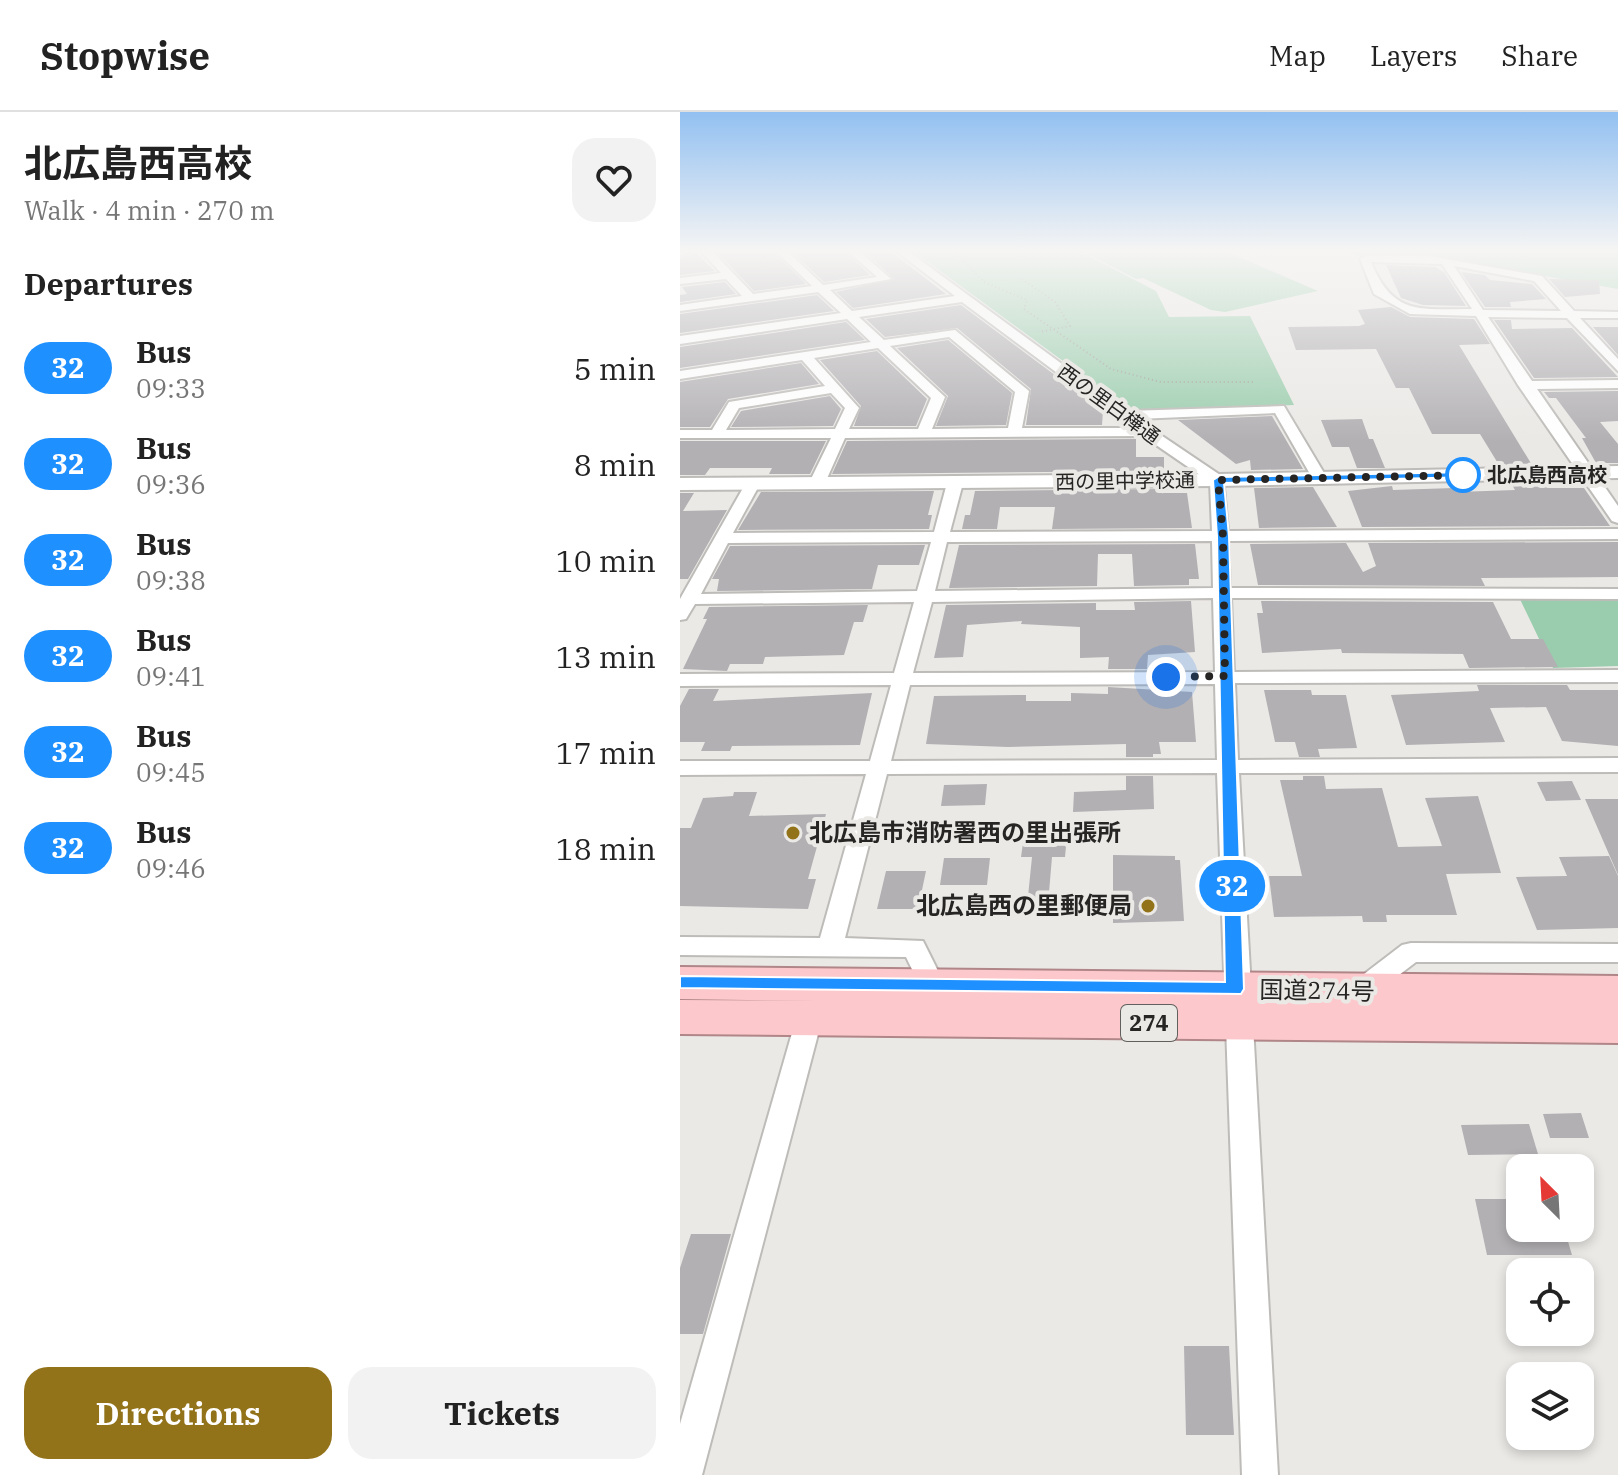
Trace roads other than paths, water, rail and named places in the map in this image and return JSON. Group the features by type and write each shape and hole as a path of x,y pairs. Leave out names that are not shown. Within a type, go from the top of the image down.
{"highway":[{"name":"国道274号","path":"680,983 932,985 1236,1007 1618,1025"},
{"name":"国道274号","path":"680,1017 809,1019 1236,1007 1359,992 1618,993"}],"street":[{"path":"680,340 848,315 938,397 924,432"},
{"name":"西の里白樺通","path":"988,315 1146,432 1218,480"},
{"path":"1456,315 1618,315"},
{"path":"1569,315 1618,367"},
{"path":"1479,316 1618,518"},
{"path":"680,375 951,333 1022,391 1015,431"},
{"path":"805,356 852,408 843,433 817,483"},
{"path":"1525,385 1618,384"},
{"path":"717,433 734,405 836,388"},
{"path":"1123,415 1279,409 1319,478"},
{"path":"680,434 1146,432"},
{"name":"西の里中学校通","path":"680,484 1218,480 1618,472"},
{"path":"1218,480 1223,536 1236,1007 1260,1475"},
{"path":"830,947 905,679 955,483"},
{"path":"684,607 752,484"},
{"path":"723,538 1618,534"},
{"path":"684,607 925,596 1618,594"},
{"path":"680,680 1618,676"},
{"path":"680,768 1618,765"},
{"path":"680,946 914,948 932,985"},
{"path":"1359,992 1411,952 1618,953"},
{"path":"684,1475 809,1019"}],"place":[{"name":"北広島西高校","path":"1463,475"},
{"name":"北広島市消防署西の里出張所","path":"793,833"},
{"name":"北広島西の里郵便局","path":"1148,906"}]}
